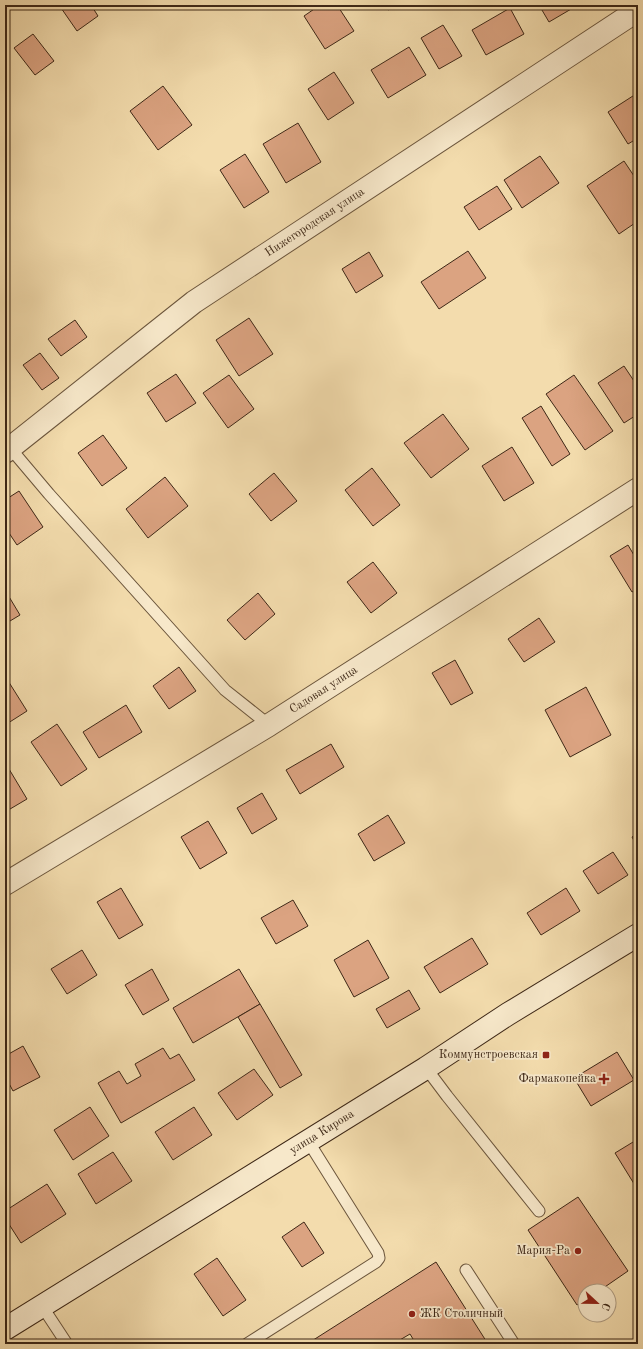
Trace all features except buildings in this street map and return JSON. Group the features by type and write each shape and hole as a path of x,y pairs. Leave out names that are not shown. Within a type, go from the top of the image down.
{"street":[{"name":"Нижегородская улица","path":"8,451 194,302 638,10"},
{"name":"Садовая улица","path":"5,884 269,725 638,488"},
{"name":"улица Кирова","path":"5,1329 426,1068 508,1014 638,935"}],"lane":[{"path":"8,451 49,494 225,690 269,725"},
{"path":"426,1068 539,1211"},
{"path":"247,1344 376,1262 379,1258 378,1253 308,1141"},
{"path":"466,1270 514,1344"},
{"path":"42,1306 67,1344"}],"place":[{"name":"Коммунстроевская","path":"546,1055"},
{"name":"Фармакопейка","path":"604,1079"},
{"name":"Мария-Ра","path":"578,1251"},
{"name":"ЖК Столичный","path":"412,1314"}]}
